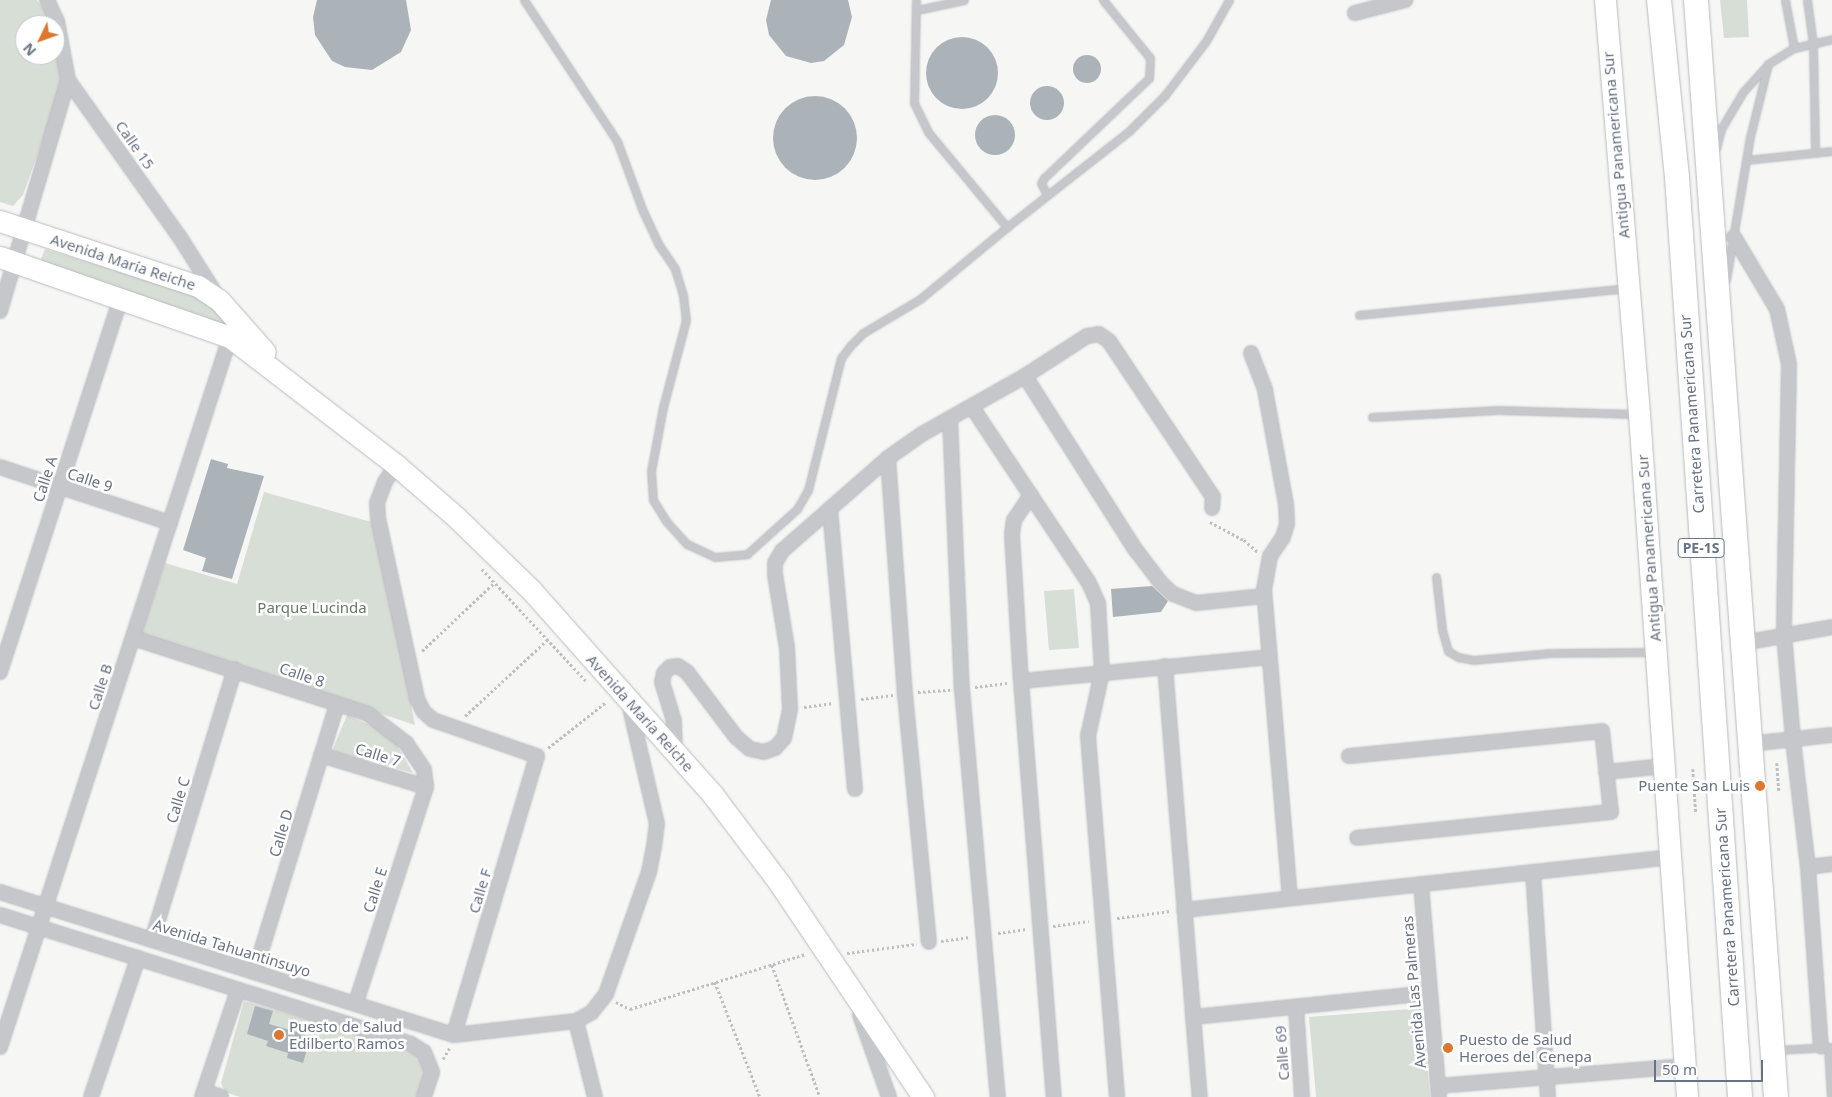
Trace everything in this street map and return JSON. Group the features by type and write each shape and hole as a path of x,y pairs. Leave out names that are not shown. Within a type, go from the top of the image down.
{"highway":[{"name":"Carretera Panamericana Sur","path":"1659,0 1677,176 1740,1097"},
{"name":"PE-1S","path":"1696,0 1776,1097"}],"main road":[{"name":"Antigua Panamericana Sur","path":"1605,0 1639,414 1672,857 1687,1097"},
{"name":"Avenida María Reiche","path":"0,221 189,281 219,300 295,386"},
{"name":"Avenida María Reiche","path":"8,260 121,297 230,337 396,465 532,591 628,702 675,752 745,836 814,934 923,1097"}],"street":[{"name":"Calle 15","path":"46,0 57,20 68,80 179,236 219,300"},
{"path":"1355,13 1405,0"},
{"path":"0,311 8,260 26,230 68,80"},
{"path":"1734,237 1777,309 1789,364 1784,634 1793,740 1827,1047"},
{"name":"Calle A","path":"0,672 121,297"},
{"path":"675,752 674,721 662,682 670,667 678,666 687,672 736,737 750,749 764,752 775,748 784,738 790,709 787,648 775,563 782,551 888,458 950,419 1025,376 1087,336 1099,334 1109,341 1213,497 1209,514"},
{"name":"Calle B","path":"0,1047 230,337"},
{"path":"1251,353 1265,390 1286,504 1283,538 1268,562 1264,596 1290,898"},
{"path":"1025,376 1135,549 1161,583 1173,594 1196,603 1264,596"},
{"path":"972,407 1089,583 1098,603 1102,672 1088,736 1117,1097"},
{"path":"950,419 962,689 998,1097"},
{"path":"888,458 905,694 929,942"},
{"path":"396,465 385,482 377,503 417,699 423,711 433,720 537,756"},
{"name":"Calle 9","path":"0,467 170,523"},
{"path":"1031,495 1014,520 1012,534 1020,681 1054,1097"},
{"path":"830,509 855,789"},
{"path":"1743,643 1784,634 1832,628"},
{"name":"Calle 8","path":"133,638 235,669 368,714 406,743 424,770 426,787"},
{"path":"1020,681 1269,657"},
{"path":"1165,666 1200,1097"},
{"name":"Calle C","path":"152,940 235,669"},
{"path":"454,1035 576,1021 592,1012 606,994 649,872 657,824 628,702"},
{"name":"Calle D","path":"255,972 337,704"},
{"path":"1349,756 1602,731 1610,812 1357,838"},
{"path":"1749,744 1832,735"},
{"name":"Calle 7","path":"322,755 426,787"},
{"name":"Calle F","path":"454,1035 537,756"},
{"path":"1606,772 1665,766"},
{"name":"Calle E","path":"356,1003 426,787"},
{"path":"1184,910 1672,857"},
{"path":"1808,867 1832,864"},
{"path":"1533,872 1548,1097"},
{"name":"Avenida Las Palmeras","path":"1421,884 1438,1091"},
{"name":"Avenida Tahuantinsuyo","path":"0,892 454,1035"},
{"path":"0,915 411,1044 424,1052 432,1072 424,1097"},
{"path":"91,1097 138,958"},
{"path":"221,1097 203,1094 238,990"},
{"path":"853,992 889,1097"},
{"path":"1193,1017 1430,993"},
{"name":"Calle 69","path":"1296,1007 1302,1097"},
{"path":"576,1021 595,1097"},
{"path":"1438,1091 1547,1077 1685,1066"}],"lane":[{"path":"524,0 618,141 642,209 659,245 675,269 683,296 686,320 663,407 651,470 653,500 666,521 687,544 715,557 747,554 797,509 808,490 841,358 850,346 863,333 920,299 1007,227 1129,131 1164,95 1206,40 1229,0"},
{"path":"916,0 917,10 912,63 914,103 928,132 1007,227"},
{"path":"917,10 964,0"},
{"path":"1047,195 1041,183 1044,178 1149,78 1150,58 1103,0"},
{"path":"1785,0 1794,48"},
{"path":"1807,0 1813,44 1815,153"},
{"path":"1709,173 1722,129 1743,92 1768,64 1794,48 1832,39"},
{"path":"1719,322 1746,160 1768,64"},
{"path":"1746,160 1832,152"},
{"path":"1359,315 1628,288"},
{"path":"1372,417 1498,410 1639,414"},
{"path":"1436,577 1442,630 1448,651 1458,656 1474,660 1551,653 1656,652"},
{"path":"1772,1050 1827,1047 1831,1097"}],"path":[{"path":"1209,514 1244,540 1268,562"},
{"path":"476,563 593,688"},
{"path":"410,662 494,582"},
{"path":"453,728 548,640"},
{"path":"599,695 605,702"},
{"path":"537,756 605,702 628,702"},
{"path":"1777,763 1779,792"},
{"path":"1693,769 1696,814"},
{"path":"828,956 1040,927 1184,910"},
{"path":"630,1009 807,953 803,939 814,934"},
{"path":"772,964 820,1097"},
{"path":"715,982 760,1097"},
{"path":"432,1072 448,1053 454,1035"}],"green space":[{"path":"0,0 37,0 47,15 15,15 15,65 62,65 65,78 23,195 13,206 0,202"},
{"path":"1720,0 1747,0 1749,37 1724,38"},
{"path":"45,249 195,295 221,313 234,331 202,316 46,264 41,259"},
{"name":"Parque Lucinda","path":"264,492 375,523 415,725 141,635 165,563 237,584"},
{"path":"1074,589 1079,648 1049,650 1044,591"},
{"path":"347,715 383,731 396,743 413,773 332,751"},
{"path":"244,1001 403,1046 414,1052 424,1064 425,1074 419,1097 240,1097 225,1092 221,1083"},
{"path":"1422,1008 1430,1097 1316,1097 1309,1017"}],"building":[{"path":"317,0 406,0 411,30 401,52 372,70 345,67 332,61 315,35 313,17"},
{"path":"771,0 848,0 852,17 844,45 824,61 811,63 786,56 769,35 766,20"},
{"path":"962,37 982,43 992,53 998,73 992,93 982,103 962,109 942,103 932,93 926,73 932,53 942,43"},
{"path":"1087,55 1097,59 1101,69 1097,79 1087,83 1077,79 1073,69 1077,59"},
{"path":"1047,86 1059,91 1064,103 1059,115 1047,120 1035,115 1030,103 1035,91"},
{"path":"815,96 831,99 850,115 854,122 857,138 854,154 838,173 831,177 815,180 799,177 780,161 776,154 773,138 776,122 792,103 799,99"},
{"path":"999,115 1006,118 1012,124 1015,135 1014,143 1006,152 999,155 991,155 984,152 976,143 975,131 978,124 987,116"},
{"path":"211,459 228,464 227,468 264,476 232,579 202,571 206,558 183,550"},
{"path":"1152,586 1168,601 1161,612 1113,617 1111,589"},
{"name":"Puesto de Salud Edilberto Ramos","path":"255,1006 273,1011 269,1024 311,1036 303,1063 287,1058 288,1053 266,1046 268,1041 247,1034"}],"place":[{"name":"Puente San Luis","path":"1760,786"},
{"name":"Puesto de Salud Edilberto Ramos","path":"279,1035"},
{"name":"Puesto de Salud Heroes del Cenepa","path":"1448,1048"}]}
